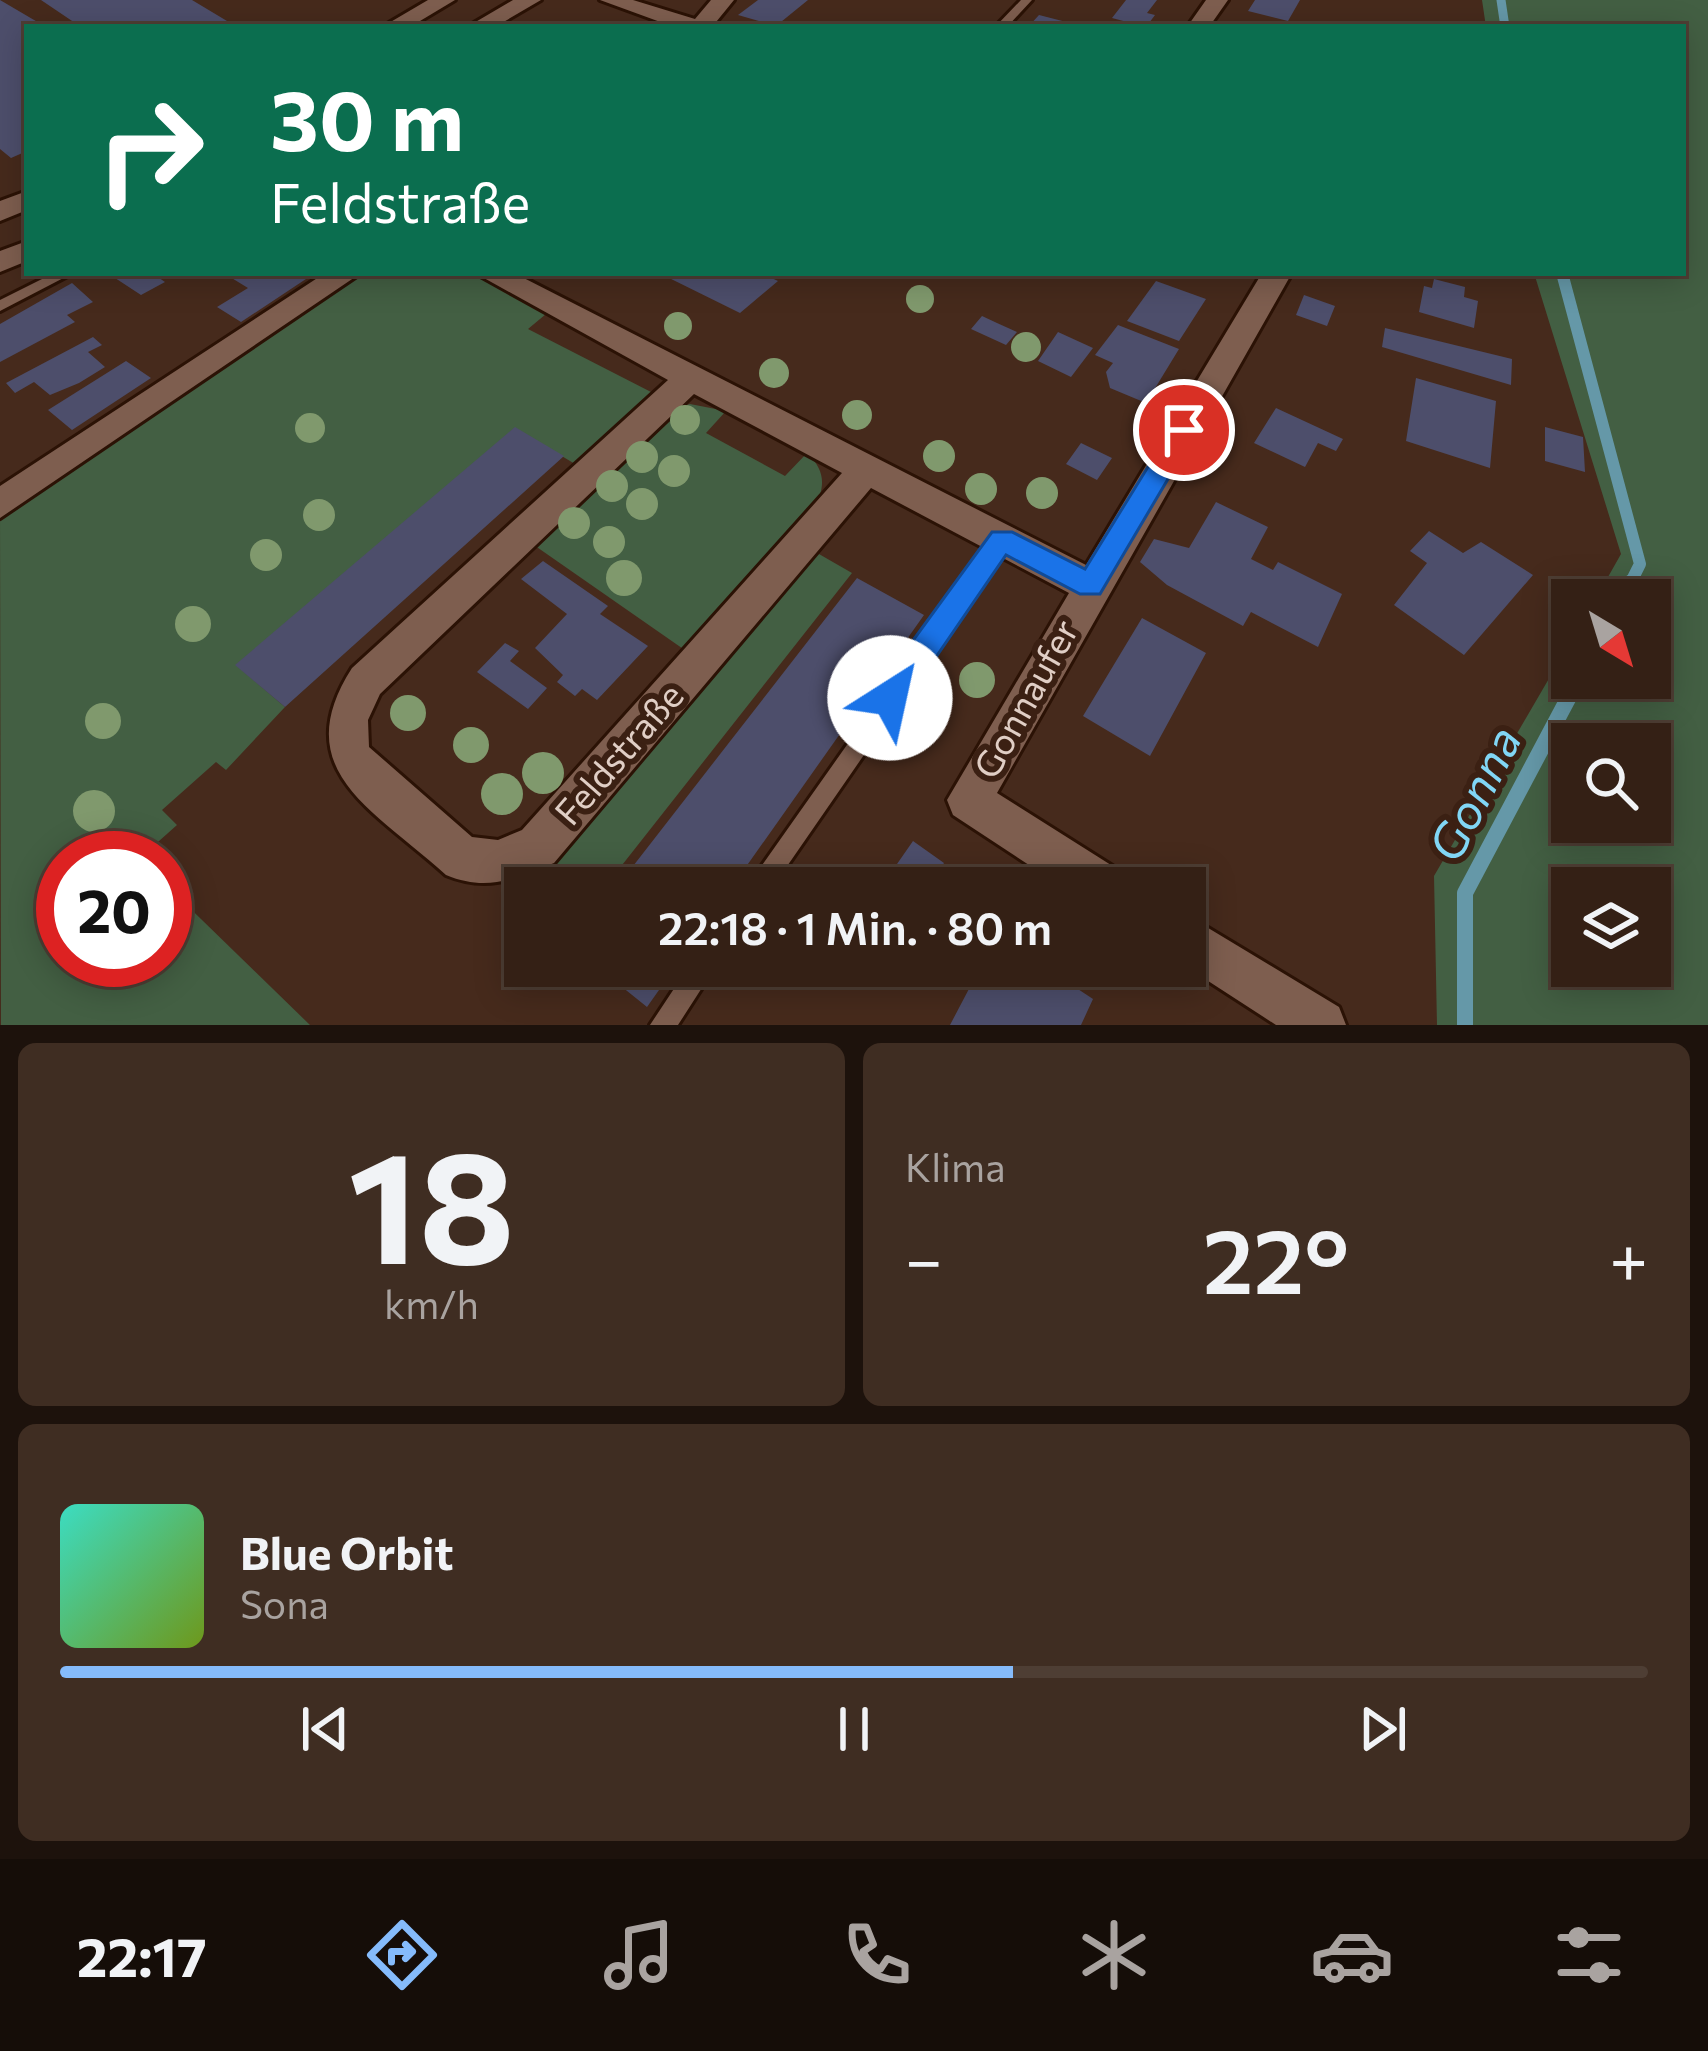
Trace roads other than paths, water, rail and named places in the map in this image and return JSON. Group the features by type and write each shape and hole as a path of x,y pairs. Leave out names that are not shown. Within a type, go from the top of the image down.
{"street":[{"path":"399,24 444,0"},
{"path":"484,24 530,0"},
{"path":"611,0 689,24"},
{"path":"702,24 723,0"},
{"path":"0,504 342,276"},
{"path":"496,276 1090,586"},
{"name":"Gonnaufer","path":"1073,867 969,800 1275,276"},
{"name":"Feldstraße","path":"690,378 366,680 346,715 344,741 353,761 462,859 498,862 538,847 866,469"},
{"path":"1206,951 1321,1025"}],"lane":[{"path":"1004,24 1027,0"},
{"path":"0,306 60,276"},
{"path":"773,867 1002,540"},
{"path":"663,1025 689,987"}],"waterway":[{"name":"Gonna","path":"1501,0 1505,24"},
{"name":"Gonna","path":"1563,276 1640,564 1632,579"},
{"name":"Gonna","path":"1465,1025 1465,893 1568,699"}]}
